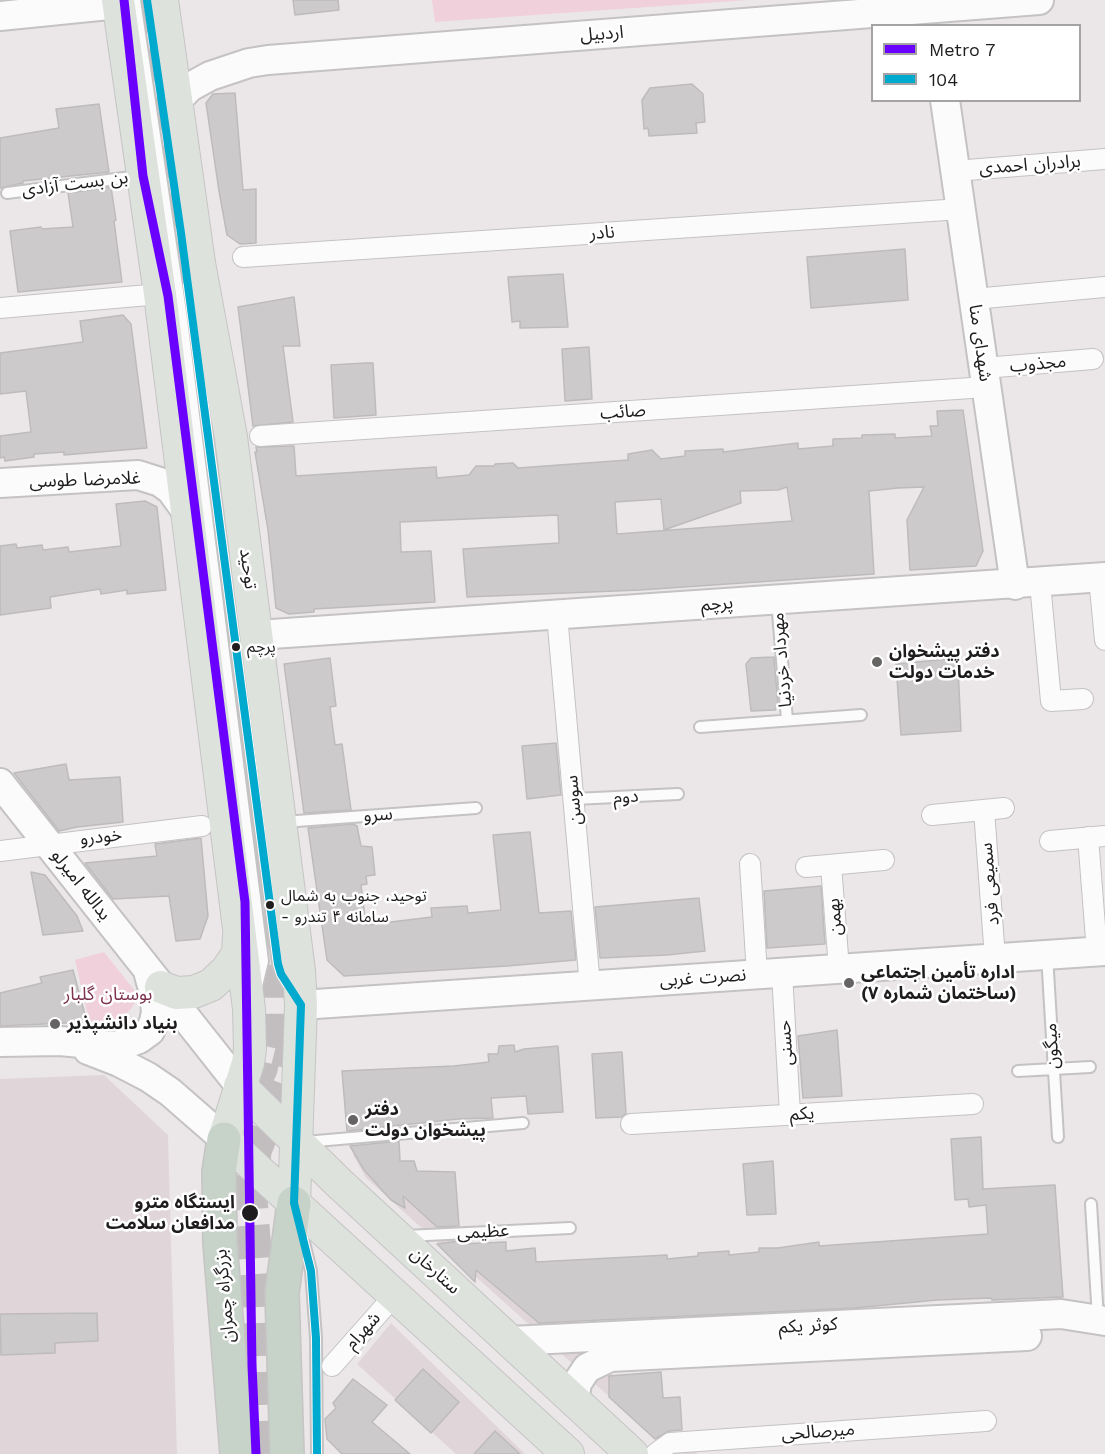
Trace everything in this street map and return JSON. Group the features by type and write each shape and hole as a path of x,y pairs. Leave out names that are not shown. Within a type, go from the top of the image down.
{"highway":[{"name":"بزرگراه چمران","path":"224,1139 219,1172 220,1243 237,1454"},
{"path":"287,1454 282,1293 294,1203"}],"main road":[{"name":"توحید","path":"141,1 175,102 199,262 231,437 257,634 299,971 301,1005 294,1203"},
{"path":"141,1 143,176 189,515 249,1009 250,1049 224,1139 568,1454"},
{"path":"154,979 176,993 194,992 211,985 226,971 238,954 240,933"},
{"path":"249,1009 301,1005"},
{"name":"ستارخان","path":"240,1086 296,1142 632,1454"},
{"path":"518,1408 547,1376"}],"street":[{"name":"اردبیل","path":"175,102 190,87 210,76 249,63 268,60 932,11 1039,0"},
{"path":"0,16 141,1"},
{"name":"شهدای منا","path":"945,102 985,378 1027,584"},
{"name":"برادران احمدی","path":"956,171 1105,159"},
{"name":"نادر","path":"243,257 961,209"},
{"path":"974,299 1105,287"},
{"path":"0,308 160,294"},
{"name":"مجذوب","path":"985,378 1093,360"},
{"name":"صائب","path":"260,436 985,378"},
{"name":"غلامرضا طوسی","path":"0,483 138,475 160,482 171,490 189,515"},
{"path":"1102,578 1105,640"},
{"name":"پرچم","path":"257,634 1102,578"},
{"path":"1027,584 1051,702 1083,699"},
{"name":"سوسن","path":"557,615 590,986"},
{"name":"یدالله امیرلو","path":"0,783 240,1086"},
{"path":"932,815 1004,808"},
{"name":"سمیعی فرد","path":"984,810 995,958"},
{"name":"خودرو","path":"0,851 48,843 202,826"},
{"path":"1050,840 1096,837 1101,951"},
{"path":"806,867 884,860"},
{"name":"حسنی","path":"750,864 790,1114"},
{"name":"بهمن","path":"831,865 839,969"},
{"name":"نصرت غربی","path":"301,1005 1101,951"},
{"path":"0,1042 60,1041 112,1046 125,1044 145,1036 154,1022 156,1012 154,979"},
{"path":"60,1041 106,1056 148,1077 170,1092 224,1139"},
{"name":"یکم","path":"631,1124 973,1104"},
{"name":"شهرام","path":"332,1366 394,1296"},
{"name":"کوثر یکم","path":"510,1341 1061,1314 1102,1322"},
{"path":"574,1401 577,1383 587,1368 610,1357 1064,1334 1102,1322"},
{"name":"میرصالحی","path":"655,1454 670,1443 986,1421"}],"lane":[{"path":"141,1 181,233 278,964 281,974 301,1005"},
{"path":"141,1 263,960 249,1009"},
{"name":"بن بست آزادی","path":"7,193 143,176"},
{"name":"مهرداد خردنیا","path":"777,600 787,720"},
{"name":"مهرداد خردنیا","path":"700,727 861,715"},
{"name":"دوم","path":"574,799 678,794"},
{"name":"سرو","path":"280,822 476,807"},
{"name":"میگون","path":"1047,955 1058,1137"},
{"path":"1018,1071 1090,1067"},
{"path":"296,1142 523,1123"},
{"path":"294,1203 311,1270 316,1338 316,1454"},
{"path":"1091,1204 1102,1322"},
{"name":"عظیمی","path":"397,1236 570,1228"}],"shaded area":[{"path":"104,1075 168,1135 177,1454 0,1454 0,1079"},
{"path":"360,1145 698,1454 673,1454 366,1178 353,1155"},
{"path":"391,1323 525,1454 456,1454 357,1364"}],"green space":[{"path":"432,0 748,0 435,22"},
{"name":"بوستان گلبار","path":"104,952 135,991 136,1000 131,1009 121,1018 90,1024 75,960"}],"building":[{"path":"293,0 338,0 339,10 295,15"},
{"path":"692,84 703,94 705,122 696,123 697,133 649,136 648,128 644,129 642,100 650,88"},
{"path":"235,93 243,190 256,189 256,243 240,244 227,235 206,103 213,94"},
{"path":"99,104 109,172 23,181 23,183 0,188 0,138 59,128 56,109"},
{"path":"111,187 122,282 18,292 10,231 41,227 42,229 73,227 68,193"},
{"path":"905,249 908,300 811,308 807,257"},
{"path":"563,274 568,327 520,328 520,321 512,322 508,277"},
{"path":"294,297 300,346 283,346 293,422 253,426 238,307"},
{"path":"123,315 131,324 147,448 64,455 64,452 34,454 34,457 5,461 4,457 0,458 0,436 31,432 26,391 0,394 0,353 83,342 80,321"},
{"path":"589,347 592,399 565,401 562,349"},
{"path":"373,363 376,415 334,418 331,365"},
{"path":"963,410 983,551 976,566 910,570 907,520 924,487 898,488 869,491 874,574 640,590 467,597 463,549 559,543 558,515 400,522 401,552 431,551 435,602 314,609 314,612 289,614 276,608 256,447 294,446 296,476 436,467 437,478 469,475 476,466 513,463 518,468 628,460 628,454 652,450 661,459 685,456 685,451 723,449 723,452 798,443 798,449 833,446 833,439 862,438 862,435 895,434 895,438 932,436 930,426 938,426 937,411","holes":["787,487 792,521 617,534 615,502 661,499 664,530 741,503 740,491 778,490"]},
{"path":"145,501 157,507 166,590 127,594 127,590 101,594 100,589 50,597 51,608 0,615 0,546 16,544 17,548 42,545 43,550 68,547 69,552 121,546 116,504"},
{"path":"774,657 778,706 775,710 751,711 746,664 751,658"},
{"path":"330,658 336,706 330,707 335,745 342,744 351,810 304,813 284,664"},
{"path":"950,659 958,667 961,731 901,735 896,664"},
{"path":"556,743 561,795 527,799 522,746"},
{"path":"66,764 69,780 120,777 123,822 59,831 14,773"},
{"path":"353,824 357,826 361,846 372,847 375,875 366,876 367,884 361,885 366,925 432,917 431,908 467,906 468,913 501,910 493,835 530,832 539,913 571,911 576,960 344,976 327,960 308,828"},
{"path":"201,838 208,916 200,939 176,941 169,896 113,899 85,863 157,856 155,844"},
{"path":"31,872 45,875 77,916 83,931 43,935"},
{"path":"821,886 825,944 767,948 764,891"},
{"path":"699,898 705,951 600,958 595,907"},
{"path":"73,970 87,1022 0,1026 0,993 42,983 40,977"},
{"path":"837,1030 842,1096 803,1098 798,1036"},
{"path":"514,1045 515,1052 558,1046 563,1112 528,1114 526,1096 491,1098 493,1118 458,1119 347,1131 342,1071 454,1066 489,1062 488,1054 498,1054 499,1046"},
{"path":"622,1052 626,1113 622,1117 596,1118 592,1054"},
{"path":"981,1137 983,1189 1055,1185 1063,1297 937,1300 855,1308 539,1323 476,1270 475,1282 437,1244 460,1241 460,1244 506,1242 506,1251 535,1248 536,1262 667,1255 667,1259 698,1256 698,1253 729,1251 729,1255 759,1252 759,1248 778,1248 819,1242 819,1246 988,1234 986,1205 969,1207 968,1199 955,1200 951,1139"},
{"path":"399,1141 400,1161 414,1161 417,1171 455,1172 459,1226 437,1227 403,1196 405,1208 391,1200 364,1170 350,1146"},
{"path":"773,1161 776,1214 747,1215 743,1164"},
{"path":"97,1313 98,1341 55,1343 55,1353 1,1355 0,1314"},
{"path":"423,1369 459,1402 431,1433 395,1400"},
{"path":"661,1372 663,1398 680,1397 682,1430 669,1431 655,1439 609,1397 609,1376"},
{"path":"353,1379 387,1405 372,1422 410,1454 342,1454 327,1439 325,1419 336,1408 333,1403"},
{"path":"495,1431 520,1454 474,1454"}],"tunnel":[{"path":"144,0 177,254"},
{"path":"219,576 271,983 271,1026 261,1069 251,1090"},
{"path":"262,1454 257,1278 251,1199 255,1151 287,1070 295,1038"}],"metro line":[{"name":"7","path":"124,0 143,176 168,296 245,902 252,1365 256,1454"}],"transit line":[{"name":"104","path":"147,0 181,233 278,964 281,974 301,1005 294,1203 311,1271 316,1338 317,1454"}],"place":[{"name":"پرچم","path":"236,647"},
{"name":"دفتر پیشخوان خدمات دولت","path":"877,662"},
{"name":"توحید، جنوب به شمال - سامانه ۴ تندرو","path":"270,905"},
{"name":"اداره تأمین اجتماعی (ساختمان شماره ۷)","path":"849,983"},
{"name":"بنیاد دانشپذیر","path":"55,1024"},
{"name":"دفتر پیشخوان دولت","path":"353,1120"},
{"name":"ایستگاه مترو مدافعان سلامت","path":"250,1213"}]}
